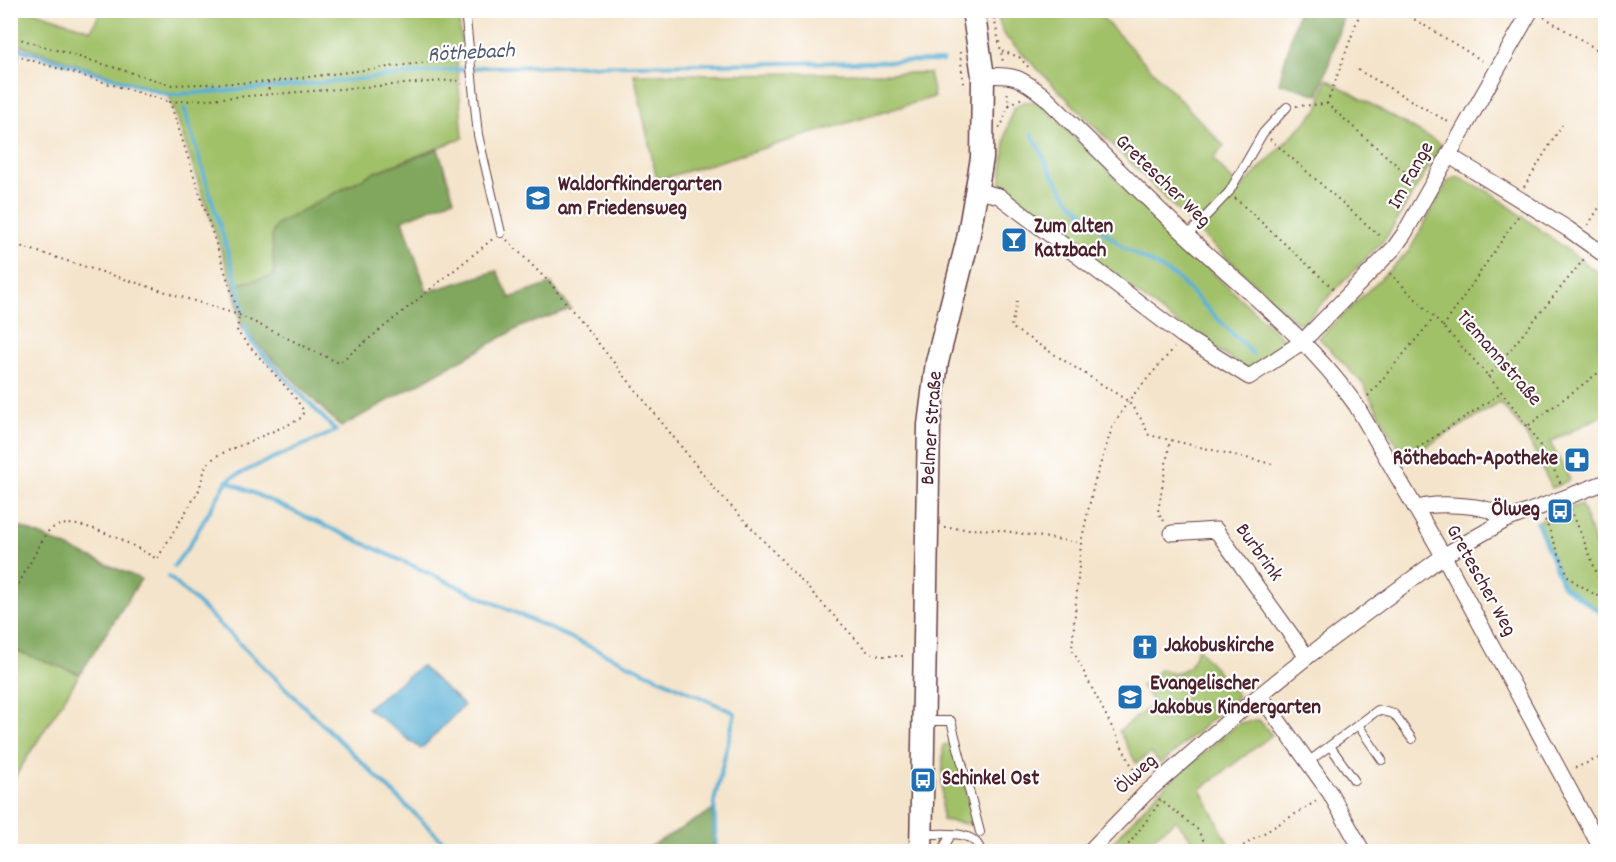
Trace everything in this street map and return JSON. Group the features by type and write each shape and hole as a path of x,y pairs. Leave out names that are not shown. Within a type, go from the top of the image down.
{"street":[{"name":"Belmer Straße","path":"921,843 929,425 937,362 978,191 982,158 983,76 973,10"},
{"name":"Im Fange","path":"1302,342 1394,249 1498,69 1535,12"},
{"name":"Gretescher Weg","path":"983,76 1005,75 1024,80 1044,96 1187,236 1302,342 1342,386 1356,405 1443,556 1603,852"},
{"path":"1448,155 1523,200 1599,252"},
{"path":"978,191 999,196 1183,336 1249,377 1302,342"},
{"name":"Ölweg","path":"1089,852 1146,793 1260,695 1307,657 1443,556 1506,520 1605,482"},
{"path":"1416,509 1435,505 1481,508 1498,514 1506,520"},
{"name":"Burbrink","path":"1172,533 1216,531 1307,657"},
{"path":"1260,695 1330,792 1363,852"}],"lane":[{"path":"465,10 478,135 501,233"},
{"path":"1187,236 1229,192 1263,133 1287,107"},
{"path":"1308,762 1378,710 1395,714 1412,739"},
{"path":"924,721 951,722 980,832"},
{"path":"1358,725 1382,760"},
{"path":"1330,746 1354,780"},
{"path":"921,843 951,835 963,835 979,844 981,852"},
{"path":"945,852 945,845 951,835"}],"path":[{"path":"992,10 1002,51 1018,57 1030,67"},
{"path":"1327,104 1362,10"},
{"path":"1399,10 1498,69"},
{"path":"1535,12 1605,53"},
{"path":"10,36 172,85 268,83 471,59"},
{"path":"960,46 964,91"},
{"path":"10,54 170,102 456,80 463,84 473,81"},
{"path":"1358,70 1462,130"},
{"path":"268,83 269,93"},
{"path":"1001,128 1009,105 1024,97"},
{"path":"10,600 44,537 50,529 62,524 91,528 129,543 157,560 199,490 206,465 216,456 301,418 304,411 302,405 237,332 239,315 170,102"},
{"path":"1287,107 1327,104 1427,192"},
{"path":"1443,327 1523,200 1562,125"},
{"path":"1263,133 1394,249"},
{"path":"1229,192 1344,298"},
{"path":"1580,238 1605,197"},
{"path":"10,243 239,315 339,363 501,233 551,284 715,489 868,652 881,656 925,656"},
{"path":"1488,377 1599,252"},
{"name":"Tiemannstraße","path":"1380,263 1434,317 1528,426 1548,458 1566,496 1605,597"},
{"path":"1017,301 1011,327 1128,401 1142,419 1149,435 1272,464"},
{"path":"1356,405 1367,397 1434,317"},
{"path":"1183,336 1128,401 1112,428 1094,484 1081,543 1072,649 1146,793 1161,800 1197,829 1210,852"},
{"path":"1528,426 1605,367"},
{"path":"1390,467 1501,393"},
{"path":"1170,440 1158,512 1172,533"},
{"path":"1539,506 1569,578 1592,593 1605,597"},
{"path":"927,527 998,530 1081,543"},
{"path":"1562,774 1605,755"},
{"path":"1233,852 1330,792"},
{"path":"1119,852 1129,844 1161,800"}],"green space":[{"path":"11,11 33,11 91,30 101,11 458,11 462,48 457,61 463,138 373,173 277,224 272,235 274,276 233,285 169,95 11,42"},
{"path":"996,11 1096,11 1224,146 1213,159 1240,189 1318,109 1327,79 1442,145 1386,238 1305,321 1297,323 1201,234 1003,34"},
{"path":"1298,11 1345,11 1319,95 1279,83"},
{"path":"929,73 934,97 657,180 634,74"},
{"path":"1038,101 1181,243 1289,344 1248,370 1186,330 1000,190 1006,133 1013,109 1023,102"},
{"path":"438,149 454,199 403,220 427,292 497,271 510,298 551,284 571,309 522,326 341,427 242,329 233,285 274,276 272,235 277,224 373,173"},
{"path":"1459,177 1491,193 1605,278 1605,414 1550,442 1570,480 1552,488 1524,431 1500,403 1404,459 1363,384 1319,338 1409,251 1449,180"},
{"path":"1581,504 1605,574 1605,616 1563,586 1537,522"},
{"path":"11,523 141,579 80,674 11,649"},
{"path":"1198,648 1238,696 1161,764 1151,753 1136,763 1119,731 1154,703 1141,686 1161,669 1174,674 1190,667"},
{"path":"11,649 80,674 11,783"},
{"path":"1259,720 1272,735 1201,789 1232,851 1201,851 1176,820 1136,851 1104,852 1159,791 1239,723"},
{"path":"954,744 975,825 942,820 943,745"},
{"path":"713,810 714,851 642,851"}],"water":[{"path":"421,666 464,705 421,749 367,708"}],"waterway":[{"name":"Röthebach","path":"10,46 169,95 484,67 943,61"},
{"path":"184,108 239,289 243,310"},
{"path":"1032,134 1052,174 1069,199 1123,247 1176,277 1253,354"},
{"path":"245,325 253,344 336,431 227,481 735,713 714,802 716,852"},
{"path":"174,566 189,546 227,481"},
{"name":"Röthebach","path":"1537,522 1563,586 1606,616"},
{"path":"168,576 454,852"}],"place":[{"name":"Waldorfkindergarten am Friedensweg","path":"538,198"},
{"name":"Zum alten Katzbach","path":"1014,240"},
{"name":"Röthebach-Apotheke","path":"1577,460"},
{"name":"Ölweg","path":"1560,511"},
{"name":"Jakobuskirche","path":"1145,647"},
{"name":"Evangelischer Jakobus Kindergarten","path":"1130,697"},
{"name":"Schinkel Ost","path":"923,780"}]}
